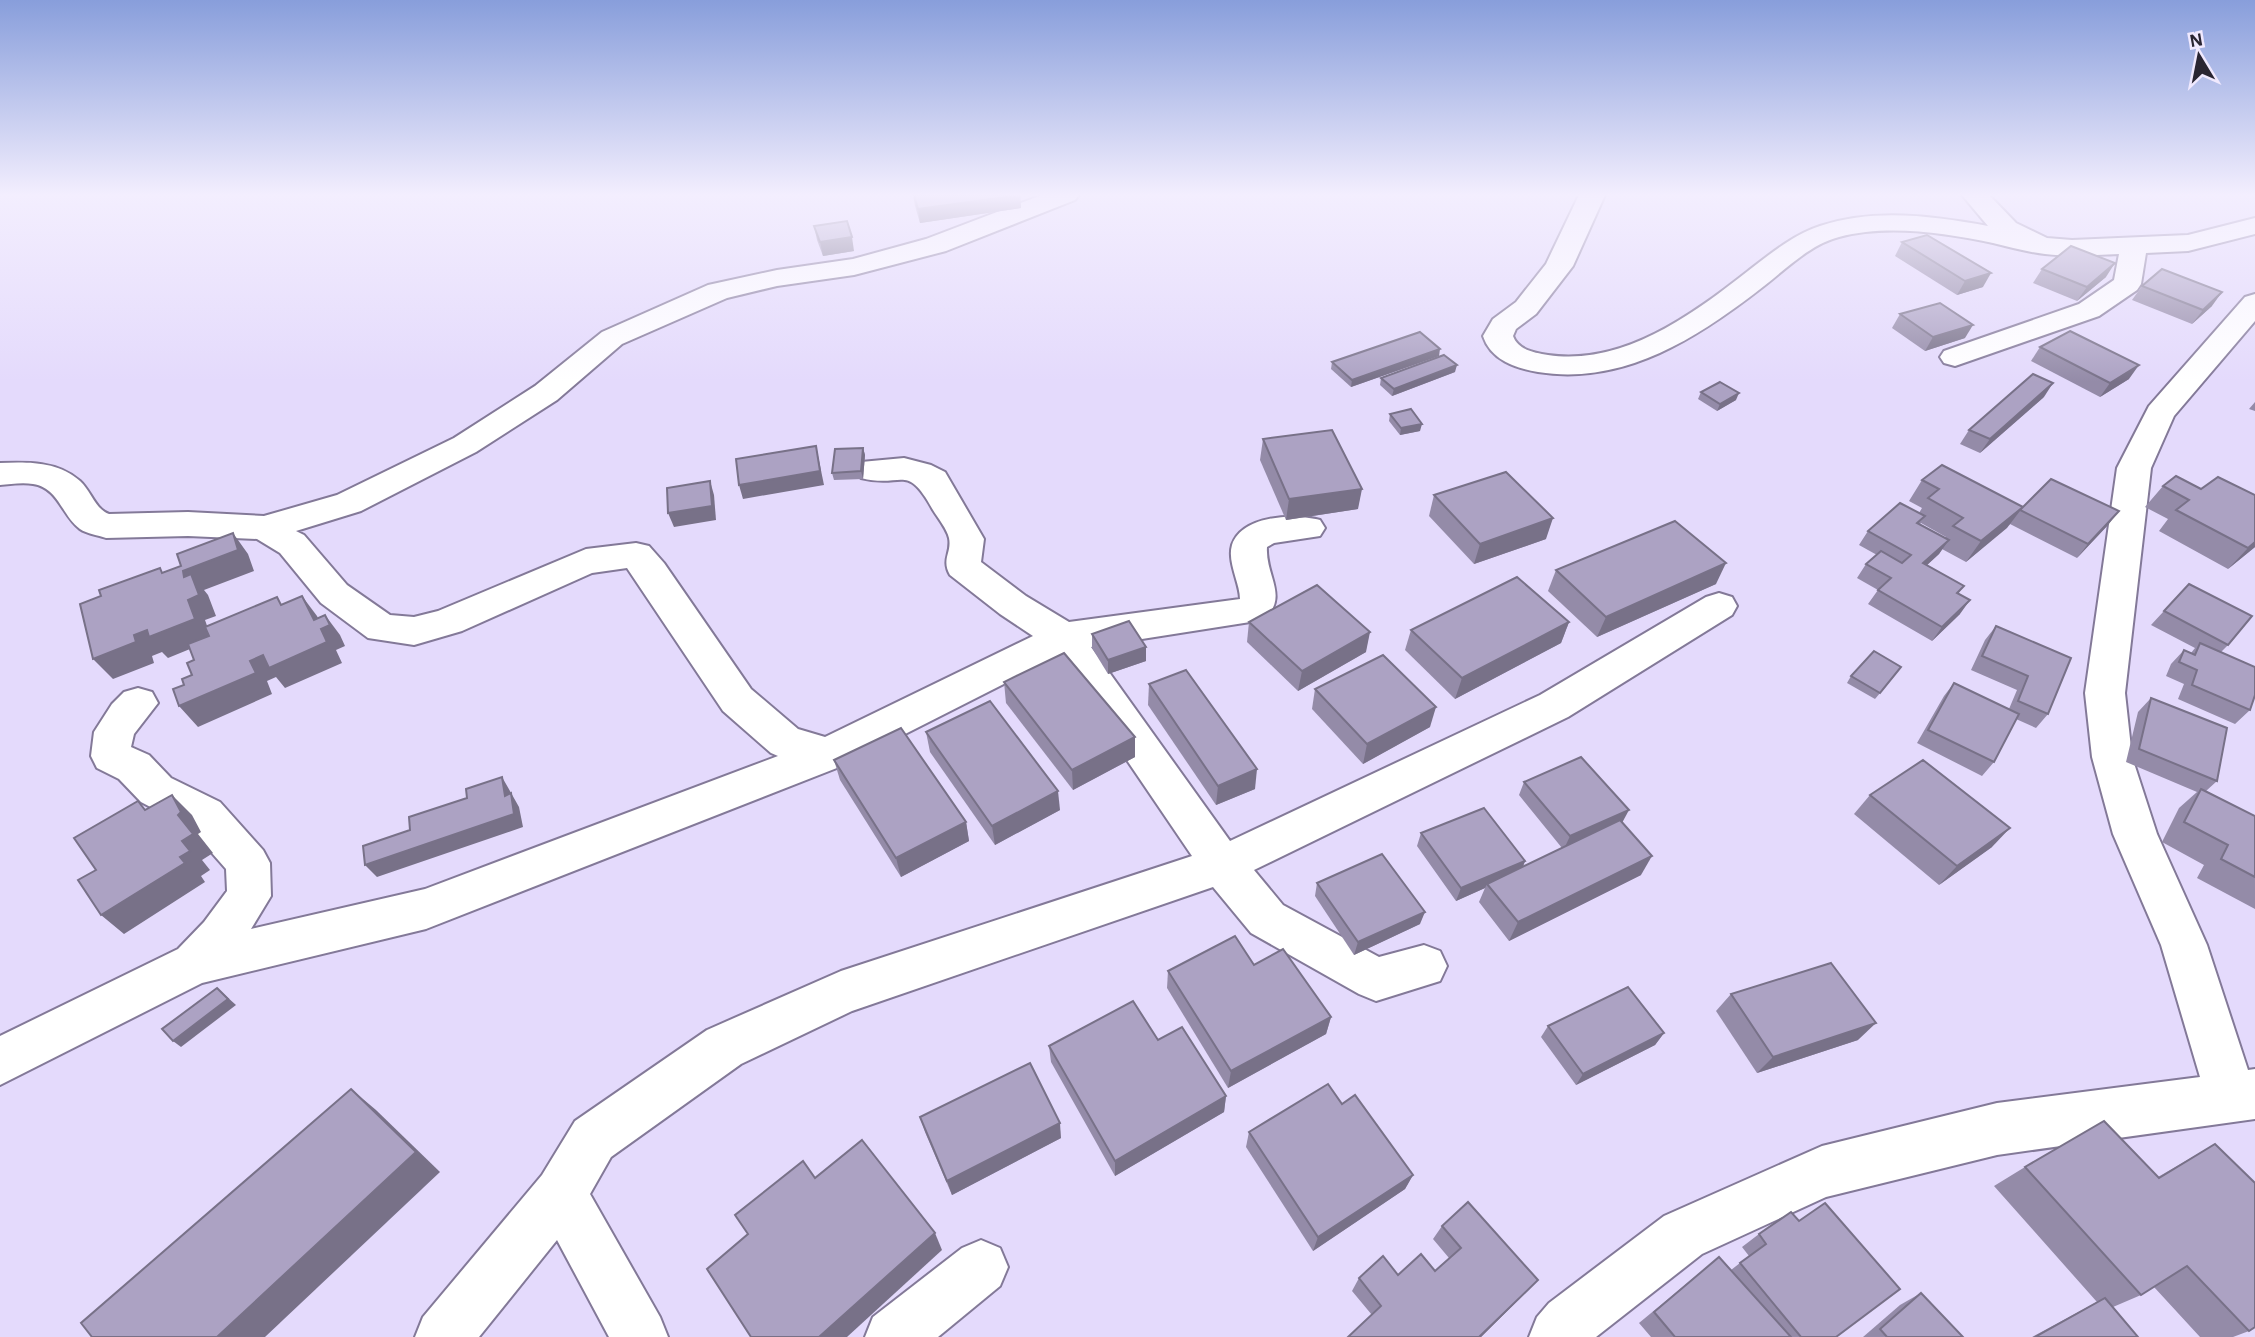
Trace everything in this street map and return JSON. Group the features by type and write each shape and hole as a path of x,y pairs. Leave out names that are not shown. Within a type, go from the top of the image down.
{"street":[{"path":"0,474 35,473 53,479 68,489 91,520 106,526 188,524 264,528 349,503 466,444 546,393 612,338 718,291 777,278 854,267 890,257"},
{"path":"1563,257 1526,308 1503,325 1498,335 1500,345 1514,356 1542,364 1578,365 1615,360 1652,346 1725,303 1787,257"},
{"path":"1955,357 2089,310 2127,284 2131,257"},
{"path":"1557,1337 1569,1323 1683,1236 1822,1172 1997,1129 2244,1096 2184,945 2135,834 2112,757 2105,693 2134,468 2160,413 2255,303"},
{"path":"873,470 909,469 924,473 933,480 967,539 963,566 1013,605 1064,637 1222,865 1267,919 1376,979 1424,966"},
{"path":"0,1061 194,964 426,909 828,754 1064,637 1250,611 1257,605 1259,598 1248,553 1250,542 1257,536 1274,531 1308,527"},
{"path":"264,528 292,544 334,594 381,628 414,631 449,621 586,561 636,555 651,572 737,700 785,742 828,754"},
{"path":"443,1337 561,1194 593,1139 724,1047 841,993 1222,865 1554,706 1719,606"},
{"path":"138,703 120,722 110,738 111,756 134,767 156,790 205,815 248,863 249,896 220,937 194,964"},
{"path":"561,1194 640,1337"},
{"path":"893,1337 981,1267"}],"building":[{"path":"1927,257 1965,257 1991,273 1965,281"},
{"path":"2057,257 2100,257 2115,263 2087,287 2042,269"},
{"path":"2162,269 2222,292 2203,310 2142,286"},
{"path":"1940,303 1973,325 1933,337 1900,314"},
{"path":"2070,331 2139,365 2110,383 2040,347"},
{"path":"1420,332 1440,349 1352,380 1332,362"},
{"path":"1444,355 1457,365 1394,389 1381,378"},
{"path":"2033,374 2053,383 1990,439 1969,430"},
{"path":"1720,382 1739,393 1720,404 1701,392"},
{"path":"1411,409 1422,424 1401,428 1390,414"},
{"path":"1332,430 1362,489 1289,499 1263,439"},
{"path":"816,446 820,471 739,485 736,459"},
{"path":"863,448 861,471 832,473 835,449"},
{"path":"1942,465 2023,507 1981,541 1953,526 1963,518 1928,498 1939,489 1922,480"},
{"path":"1506,472 1553,518 1480,544 1434,495"},
{"path":"2176,476 2201,489 2218,477 2255,495 2255,542 2248,548 2176,510 2189,500 2163,486"},
{"path":"2051,479 2119,511 2088,544 2020,510"},
{"path":"710,481 712,506 668,513 667,488"},
{"path":"1900,503 1925,516 1917,523 1949,540 1923,563 1964,586 1957,593 1970,600 1942,627 1878,590 1891,578 1866,564 1881,551 1902,563 1911,555 1868,531"},
{"path":"1675,521 1726,563 1606,617 1556,570"},
{"path":"233,533 238,550 183,571 184,577 191,574 199,595 188,600 195,619 149,637 147,630 134,635 136,642 93,659 80,604 101,596 99,590 160,568 162,573 181,566 177,554"},
{"path":"1517,577 1569,622 1462,678 1411,630"},
{"path":"2189,584 2252,616 2228,645 2164,611"},
{"path":"1317,585 1370,632 1302,671 1249,622"},
{"path":"302,596 314,620 325,615 330,625 321,629 327,642 269,668 263,655 250,661 256,673 179,706 173,689 184,685 182,679 192,675 187,663 194,660 188,644 209,636 205,627 277,597 281,605"},
{"path":"1129,621 1146,647 1108,660 1092,634"},
{"path":"1996,626 2071,658 2048,714 2018,701 2028,676 1982,656"},
{"path":"2200,643 2255,667 2255,695 2250,710 2192,685 2197,670 2179,662 2184,650 2195,655"},
{"path":"1874,651 1901,667 1880,693 1851,676"},
{"path":"1064,653 1135,737 1072,770 1004,682"},
{"path":"1383,655 1436,707 1367,744 1315,689"},
{"path":"1186,670 1257,769 1218,786 1149,684"},
{"path":"1954,683 2019,714 1994,762 1928,730"},
{"path":"2151,698 2227,728 2217,781 2139,749"},
{"path":"990,701 1058,791 992,826 926,732"},
{"path":"901,728 966,822 896,858 834,760"},
{"path":"1581,757 1629,810 1570,836 1524,782"},
{"path":"1923,760 2010,828 1957,866 1870,795"},
{"path":"502,777 505,796 511,793 514,814 365,865 363,846 410,830 409,817 467,798 466,789"},
{"path":"2201,789 2255,816 2255,877 2221,859 2228,845 2184,822"},
{"path":"172,795 181,812 178,815 193,834 182,841 190,851 180,857 185,863 101,915 78,880 96,870 74,838 138,801 145,810"},
{"path":"1484,808 1525,861 1461,888 1421,833"},
{"path":"1620,820 1652,856 1518,922 1487,884"},
{"path":"1382,854 1425,912 1358,942 1317,883"},
{"path":"1235,936 1254,965 1283,949 1331,1017 1231,1071 1168,971"},
{"path":"1831,963 1876,1023 1773,1057 1731,994"},
{"path":"1628,987 1664,1033 1583,1074 1548,1026"},
{"path":"217,988 228,999 173,1041 162,1029"},
{"path":"1133,1001 1158,1040 1182,1027 1226,1096 1115,1161 1049,1046"},
{"path":"1030,1063 1060,1123 947,1181 920,1117"},
{"path":"1328,1084 1342,1104 1355,1095 1413,1175 1318,1237 1249,1132"},
{"path":"351,1089 416,1152 217,1337 92,1337 81,1323"},
{"path":"2104,1121 2159,1178 2215,1144 2255,1183 2255,1327 2249,1331 2187,1266 2141,1295 2025,1167"},
{"path":"862,1140 935,1233 819,1337 751,1337 707,1269 748,1234 735,1215 803,1161 815,1178"},
{"path":"1468,1202 1538,1280 1479,1337 1348,1337 1381,1306 1359,1278 1383,1256 1398,1275 1421,1254 1435,1271 1461,1248 1442,1226"},
{"path":"1825,1203 1900,1289 1836,1337 1801,1337 1740,1263 1766,1244 1759,1234 1791,1212 1799,1221"},
{"path":"1719,1257 1791,1337 1675,1337 1654,1312"},
{"path":"1921,1293 1963,1337 1887,1337 1880,1329"},
{"path":"2105,1298 2138,1337 2035,1337"}]}
